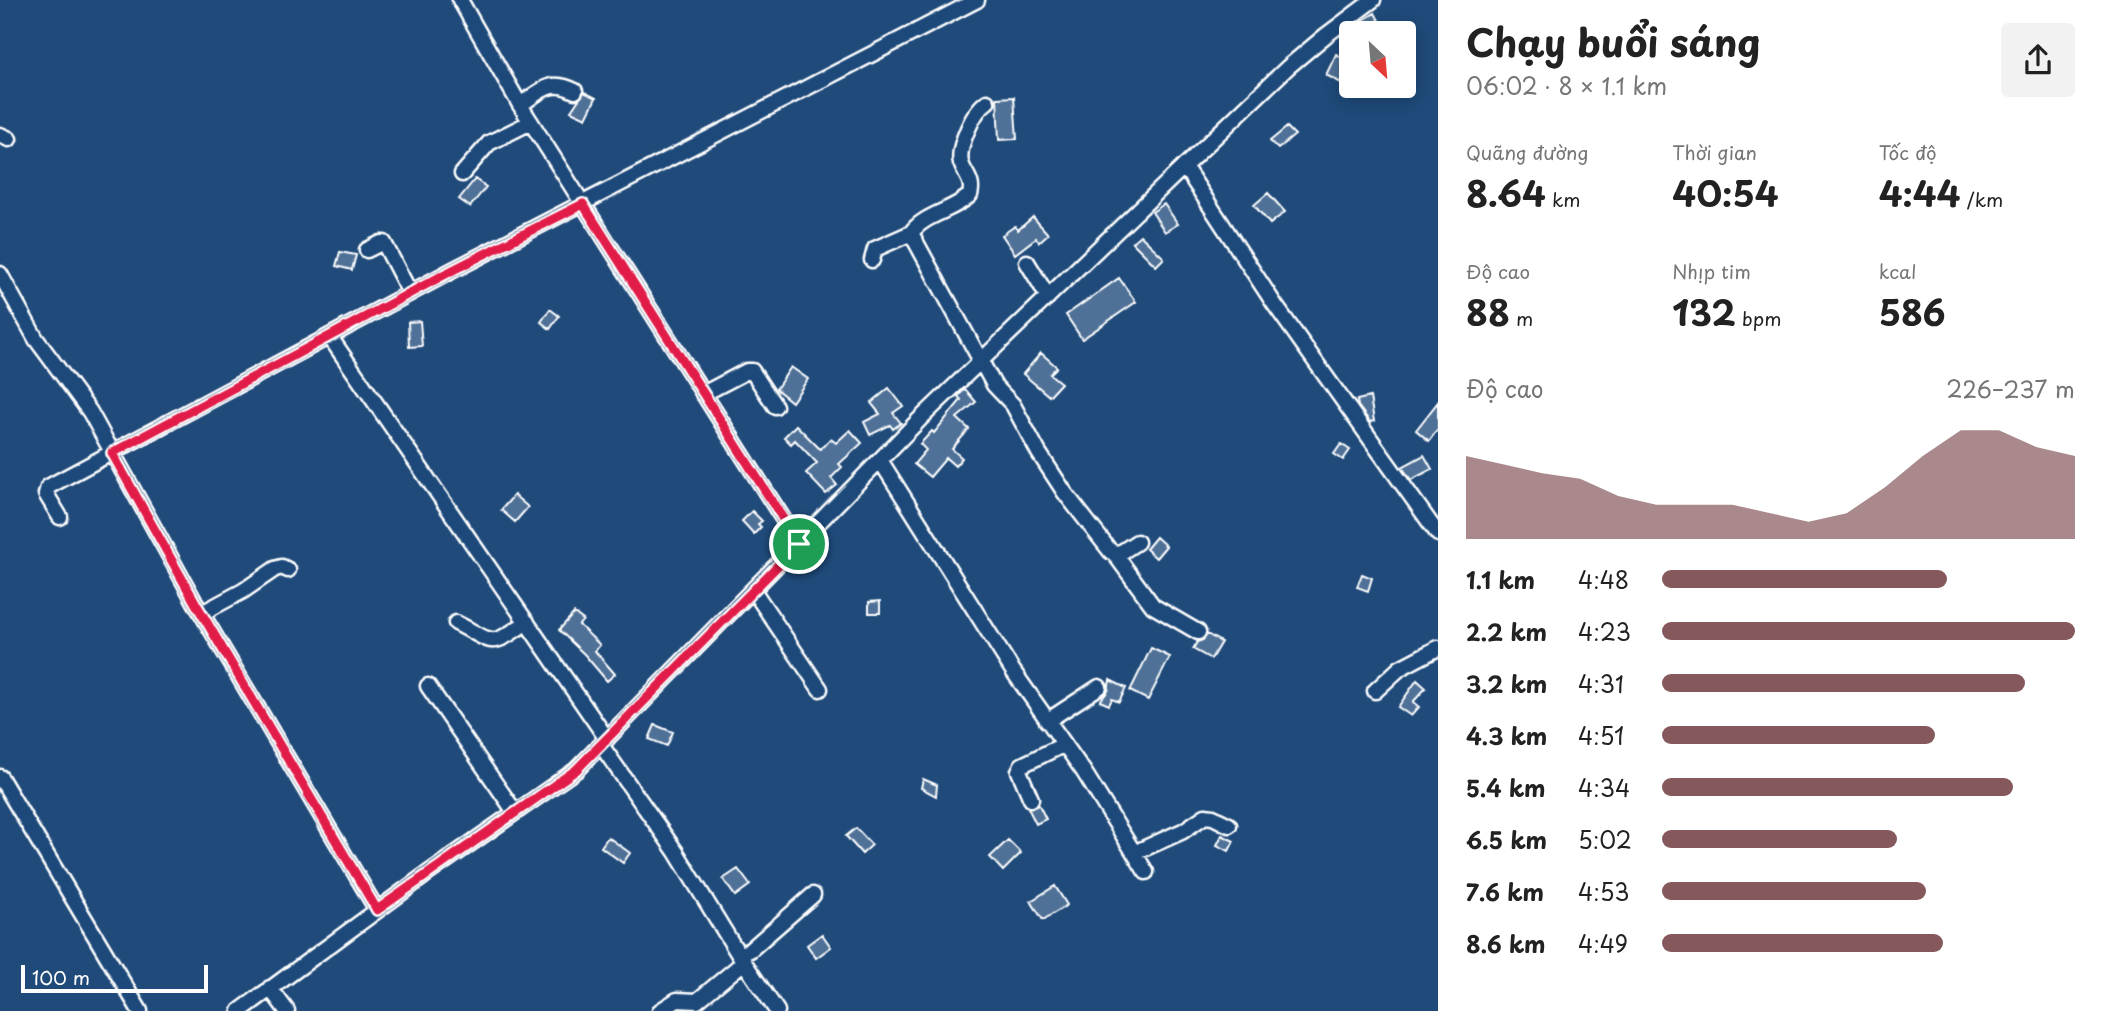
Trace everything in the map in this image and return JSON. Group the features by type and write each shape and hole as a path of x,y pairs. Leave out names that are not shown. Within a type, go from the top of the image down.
{"street":[{"path":"460,0 520,105 799,544"},
{"path":"60,517 46,494 48,487 410,293 978,0"},
{"path":"240,1011 377,910 576,770 880,460 982,360 1288,67 1373,0"},
{"path":"520,105 551,85 561,84 575,91"},
{"path":"872,260 875,249 911,233 917,226 962,203 970,195 971,182 962,167 961,149 974,115 979,107 987,102"},
{"path":"462,174 489,143 531,122"},
{"path":"1184,166 1275,305 1438,534"},
{"path":"911,233 994,385 1013,405 1065,493 1153,606 1198,632"},
{"path":"367,250 384,243 410,293"},
{"path":"1027,262 1048,297"},
{"path":"0,274 36,339 90,412 202,613 377,910"},
{"path":"330,337 527,622 777,1011"},
{"path":"703,394 747,370 752,371 775,406"},
{"path":"880,460 1047,721 1084,772 1146,872"},
{"path":"1114,553 1138,542"},
{"path":"202,613 243,591 275,569 282,567 288,570"},
{"path":"753,590 820,689"},
{"path":"456,622 487,641 500,640 527,622"},
{"path":"1375,691 1400,668 1438,648"},
{"path":"428,686 515,812"},
{"path":"1047,721 1099,687"},
{"path":"1031,799 1019,771 1022,765 1063,745"},
{"path":"0,777 140,1011"},
{"path":"1134,853 1183,831 1205,816 1229,825"},
{"path":"660,1011 677,1000 697,1001 813,895"},
{"path":"271,988 287,1011"}],"building":[{"path":"1375,13 1379,21 1362,21"},
{"path":"1336,54 1339,56 1339,82 1326,75"},
{"path":"584,92 596,98 586,118 571,111"},
{"path":"1014,97 1017,139 999,140 997,98"},
{"path":"1287,127 1295,135 1278,149 1270,141"},
{"path":"475,179 486,187 470,207 459,199"},
{"path":"1268,193 1285,212 1270,224 1254,205"},
{"path":"1164,204 1178,224 1165,232 1152,212"},
{"path":"1033,217 1048,234 1039,242 1036,238 1015,254 1002,235 1015,226 1018,230"},
{"path":"1140,235 1164,258 1156,266 1132,242"},
{"path":"340,252 356,255 352,270 336,266"},
{"path":"1119,278 1136,302 1082,339 1066,315"},
{"path":"550,309 559,316 550,329 541,322"},
{"path":"420,321 422,346 409,347 408,322"},
{"path":"1041,353 1057,367 1050,374 1061,383 1049,396 1023,374"},
{"path":"791,367 808,379 792,402 776,389"},
{"path":"889,388 903,406 893,413 901,423 893,429 890,425 870,435 864,422 880,414 871,403"},
{"path":"965,389 976,402 957,418 969,429 952,449 962,458 955,466 946,458 930,477 914,464 926,450 920,444 932,431 934,433 961,400 958,396"},
{"path":"1370,397 1374,421 1370,422 1358,406 1357,400"},
{"path":"1438,402 1438,429 1429,441 1416,430"},
{"path":"796,425 820,449 831,439 836,443 850,430 862,443 839,464 842,467 831,478 837,485 826,494 806,473 817,463 795,440 791,444 784,437"},
{"path":"1341,444 1350,450 1343,460 1334,454"},
{"path":"1424,455 1432,469 1411,480 1402,467"},
{"path":"514,495 528,507 515,522 501,510"},
{"path":"752,511 762,521 758,524 761,527 754,534 742,521"},
{"path":"1156,537 1166,546 1156,558 1146,549"},
{"path":"1362,574 1372,578 1368,591 1357,587"},
{"path":"880,601 880,613 869,613 869,602"},
{"path":"574,613 583,620 579,625 600,645 595,651 615,674 607,681 559,630"},
{"path":"1207,634 1221,642 1211,659 1193,649"},
{"path":"1151,648 1170,657 1148,700 1130,691"},
{"path":"1110,680 1126,688 1119,702 1112,699 1109,705 1100,701 1108,691"},
{"path":"1417,680 1426,688 1413,702 1419,707 1411,716 1398,707"},
{"path":"655,725 673,732 667,746 649,739"},
{"path":"923,779 937,785 936,796 921,788"},
{"path":"1039,805 1046,819 1036,824 1028,808"},
{"path":"856,828 872,845 862,854 846,836"},
{"path":"1222,835 1234,841 1229,851 1217,845"},
{"path":"608,837 630,853 623,863 601,847"},
{"path":"1008,840 1021,853 1003,871 990,857"},
{"path":"738,869 750,885 735,896 723,879"},
{"path":"1055,886 1067,905 1043,920 1031,901"},
{"path":"822,934 831,947 816,958 807,945"}],"route":[{"path":"583,204 799,544 576,770 377,910 196,604 112,453 453,270 583,204"}]}
